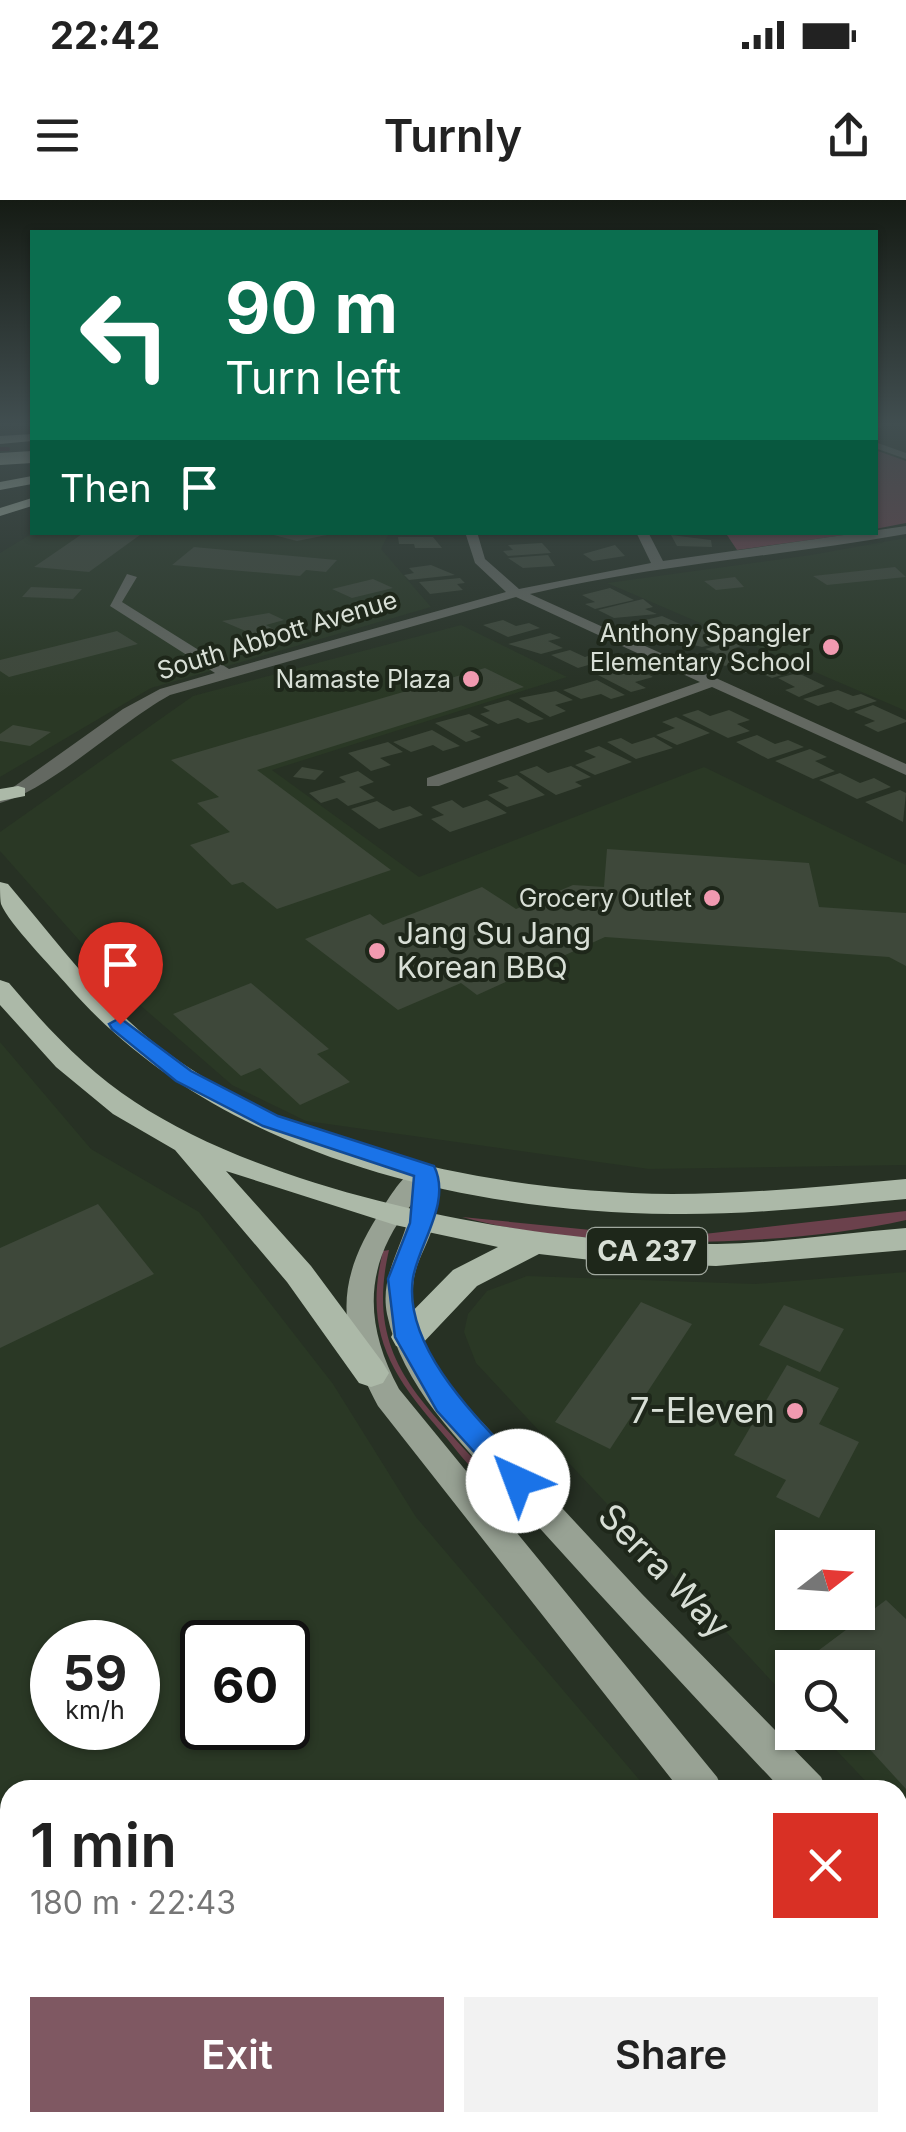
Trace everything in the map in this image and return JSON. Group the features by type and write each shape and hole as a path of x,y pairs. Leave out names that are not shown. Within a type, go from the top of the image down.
{"highway":[{"name":"CA 237","path":"0,889 120,1024 184,1076 287,1128 426,1172 538,1192 668,1204 778,1201 906,1189"},
{"name":"CA 237","path":"0,988 33,1030 103,1093 185,1144 387,1214 534,1243 716,1255 906,1239"},
{"path":"185,1144 299,1274 371,1373"},
{"path":"408,1337 465,1278 534,1243"}],"main road":[{"path":"426,1172 387,1214 372,1239 360,1278 359,1301 371,1373 414,1434 696,1780"},
{"name":"Serra Way","path":"426,1172 422,1223 400,1279 408,1337 446,1403 630,1606 798,1780"}],"street":[{"name":"South Abbott Avenue","path":"878,535 906,530"},
{"path":"471,535 471,547 482,565 517,594 906,770"},
{"path":"644,535 658,564"},
{"name":"South Abbott Avenue","path":"6,795 128,712 165,692 517,594 658,564 792,550 878,535"},
{"path":"131,577 115,603 228,675"},
{"path":"433,782 710,683"},
{"name":"South Abbott Avenue","path":"0,816 21,800 6,795"}],"shaded area":[{"path":"878,516 906,516 906,523 878,528"},
{"path":"30,535 388,535 381,549 431,607 151,688 0,777 0,553"},
{"path":"727,535 845,535 737,550"},
{"name":"Anthony Spangler Elementary School","path":"906,538 906,711 607,583 811,555"},
{"path":"461,625 567,677 272,770 419,877 704,767 906,865 906,1165 649,1169 306,1121 232,1085 125,992 0,851 0,832 193,696"},
{"path":"0,1042 91,1149 199,1212 333,1384 416,1517 640,1780 0,1780"},
{"path":"906,1211 906,1220 856,1229 684,1242 566,1236 462,1217 621,1233 695,1235"},
{"path":"389,1250 383,1288 384,1320 392,1349 420,1398 486,1473 486,1479 425,1413 386,1351 377,1305 383,1251"},
{"path":"906,1272 906,1780 865,1780 836,1750 875,1750 875,1650 775,1650 775,1685 476,1363 464,1332 468,1314 487,1291 527,1276 755,1284"}],"building":[{"path":"81,535 140,535 89,572 34,567"},
{"path":"274,535 327,535 297,541"},
{"path":"671,535 711,540 712,547 677,546"},
{"path":"398,537 433,537 442,548 399,544"},
{"path":"542,543 551,553 508,556 503,551 513,550 508,545"},
{"path":"615,545 625,556 593,561 583,554"},
{"path":"194,547 337,560 326,572 306,570 300,576 172,565"},
{"path":"548,555 555,566 523,568 508,558"},
{"path":"431,565 455,575 409,580 404,575 414,573 409,568"},
{"path":"895,567 906,577 827,585 813,576"},
{"path":"735,577 744,587 716,590 704,581"},
{"path":"460,578 465,583 457,584 463,590 430,594 419,582"},
{"path":"373,579 393,588 352,598 332,589"},
{"path":"31,587 82,589 73,599 22,597"},
{"path":"610,588 634,600 595,609 585,604 595,602 582,595"},
{"path":"643,599 653,607 645,609 657,614 614,618 598,610"},
{"path":"269,613 284,620 266,625 292,639 274,643 222,621"},
{"path":"662,616 689,628 656,636 645,631 656,628 641,621"},
{"path":"503,620 516,626 529,623 540,628 508,637 483,625"},
{"path":"707,628 720,634 712,636 723,642 702,647 660,637"},
{"path":"117,631 138,644 9,677 0,671 0,660"},
{"path":"550,633 561,638 548,641 563,648 541,654 508,644"},
{"path":"734,641 744,645 735,648 752,655 725,666 711,660 723,656 705,649"},
{"path":"570,650 585,657 597,653 609,659 578,668 551,655"},
{"path":"759,658 791,672 772,678 754,670 742,674 728,668"},
{"path":"485,668 524,687 257,770 391,870 277,909 243,882 232,885 190,845 230,832 197,803 219,797 171,760"},
{"path":"636,668 653,677 635,682 646,688 631,692 596,674"},
{"path":"798,673 825,686 799,697 785,690 795,687 778,678"},
{"path":"597,680 625,695 611,699 601,694 581,699 563,690"},
{"path":"838,690 877,701 848,710 831,702 818,706 803,699"},
{"path":"556,691 573,700 555,705 566,711 550,717 519,698"},
{"path":"508,700 544,719 528,723 518,718 498,724 480,714 490,711 483,707"},
{"path":"873,705 906,722 878,732 864,725 875,721 854,712"},
{"path":"698,710 710,716 729,710 750,720 737,724 750,731 728,738 682,715"},
{"path":"469,714 489,725 470,731 481,737 466,742 435,723"},
{"path":"676,717 710,733 677,745 656,735 675,728 662,722"},
{"path":"13,725 51,732 30,746 0,741 0,734"},
{"path":"432,730 460,746 443,751 433,745 411,752 393,742"},
{"path":"757,735 775,744 788,740 804,747 768,759 736,742"},
{"path":"654,737 673,748 636,759 607,742 621,738 632,744"},
{"path":"388,742 403,752 380,758 391,765 371,771 348,753"},
{"path":"599,746 632,762 595,775 575,765 596,757 584,751"},
{"path":"810,749 827,757 815,761 835,771 813,779 775,761"},
{"path":"537,766 548,773 571,766 591,777 575,782 582,786 556,795 519,772"},
{"path":"302,767 324,771 315,780 293,777"},
{"path":"358,771 374,782 359,787 375,798 348,806 337,798 321,803 309,793 346,782 339,777"},
{"path":"840,773 860,783 874,778 891,787 857,799 819,780"},
{"path":"517,775 545,795 507,807 488,795 509,788 497,781"},
{"path":"900,790 906,793 903,822 865,802"},
{"path":"452,800 463,808 487,800 507,813 450,832 431,819 444,815 431,807"},
{"path":"377,801 393,811 410,806 423,815 379,829 351,809"},
{"path":"607,849 809,863 819,907 906,913 906,966 889,957 605,937 477,995 461,983 398,1010 305,939 370,914 383,925 482,887 516,909 573,885 604,887"},
{"path":"251,983 329,1049 317,1054 350,1082 300,1105 260,1068 241,1076 173,1014"},
{"path":"98,1204 154,1274 0,1348 0,1248"},
{"path":"641,1302 692,1324 610,1449 555,1422"},
{"path":"784,1305 844,1329 820,1372 759,1345"},
{"path":"787,1365 839,1388 819,1424 859,1442 819,1518 776,1497 786,1480 734,1455"},
{"path":"886,1600 906,1619 906,1780 898,1780 870,1750 875,1750 875,1650 819,1650 846,1630 875,1630 875,1608"}],"place":[{"name":"Anthony Spangler Elementary School","path":"831,647"},
{"name":"Namaste Plaza","path":"471,679"},
{"name":"Grocery Outlet","path":"712,898"},
{"name":"Jang Su Jang Korean BBQ","path":"377,951"},
{"name":"7-Eleven","path":"795,1411"}],"route":[{"path":"120,1024 148,1051 184,1076 270,1121 426,1172 422,1223 400,1279 400,1303 408,1337 446,1403 518,1481"}]}
